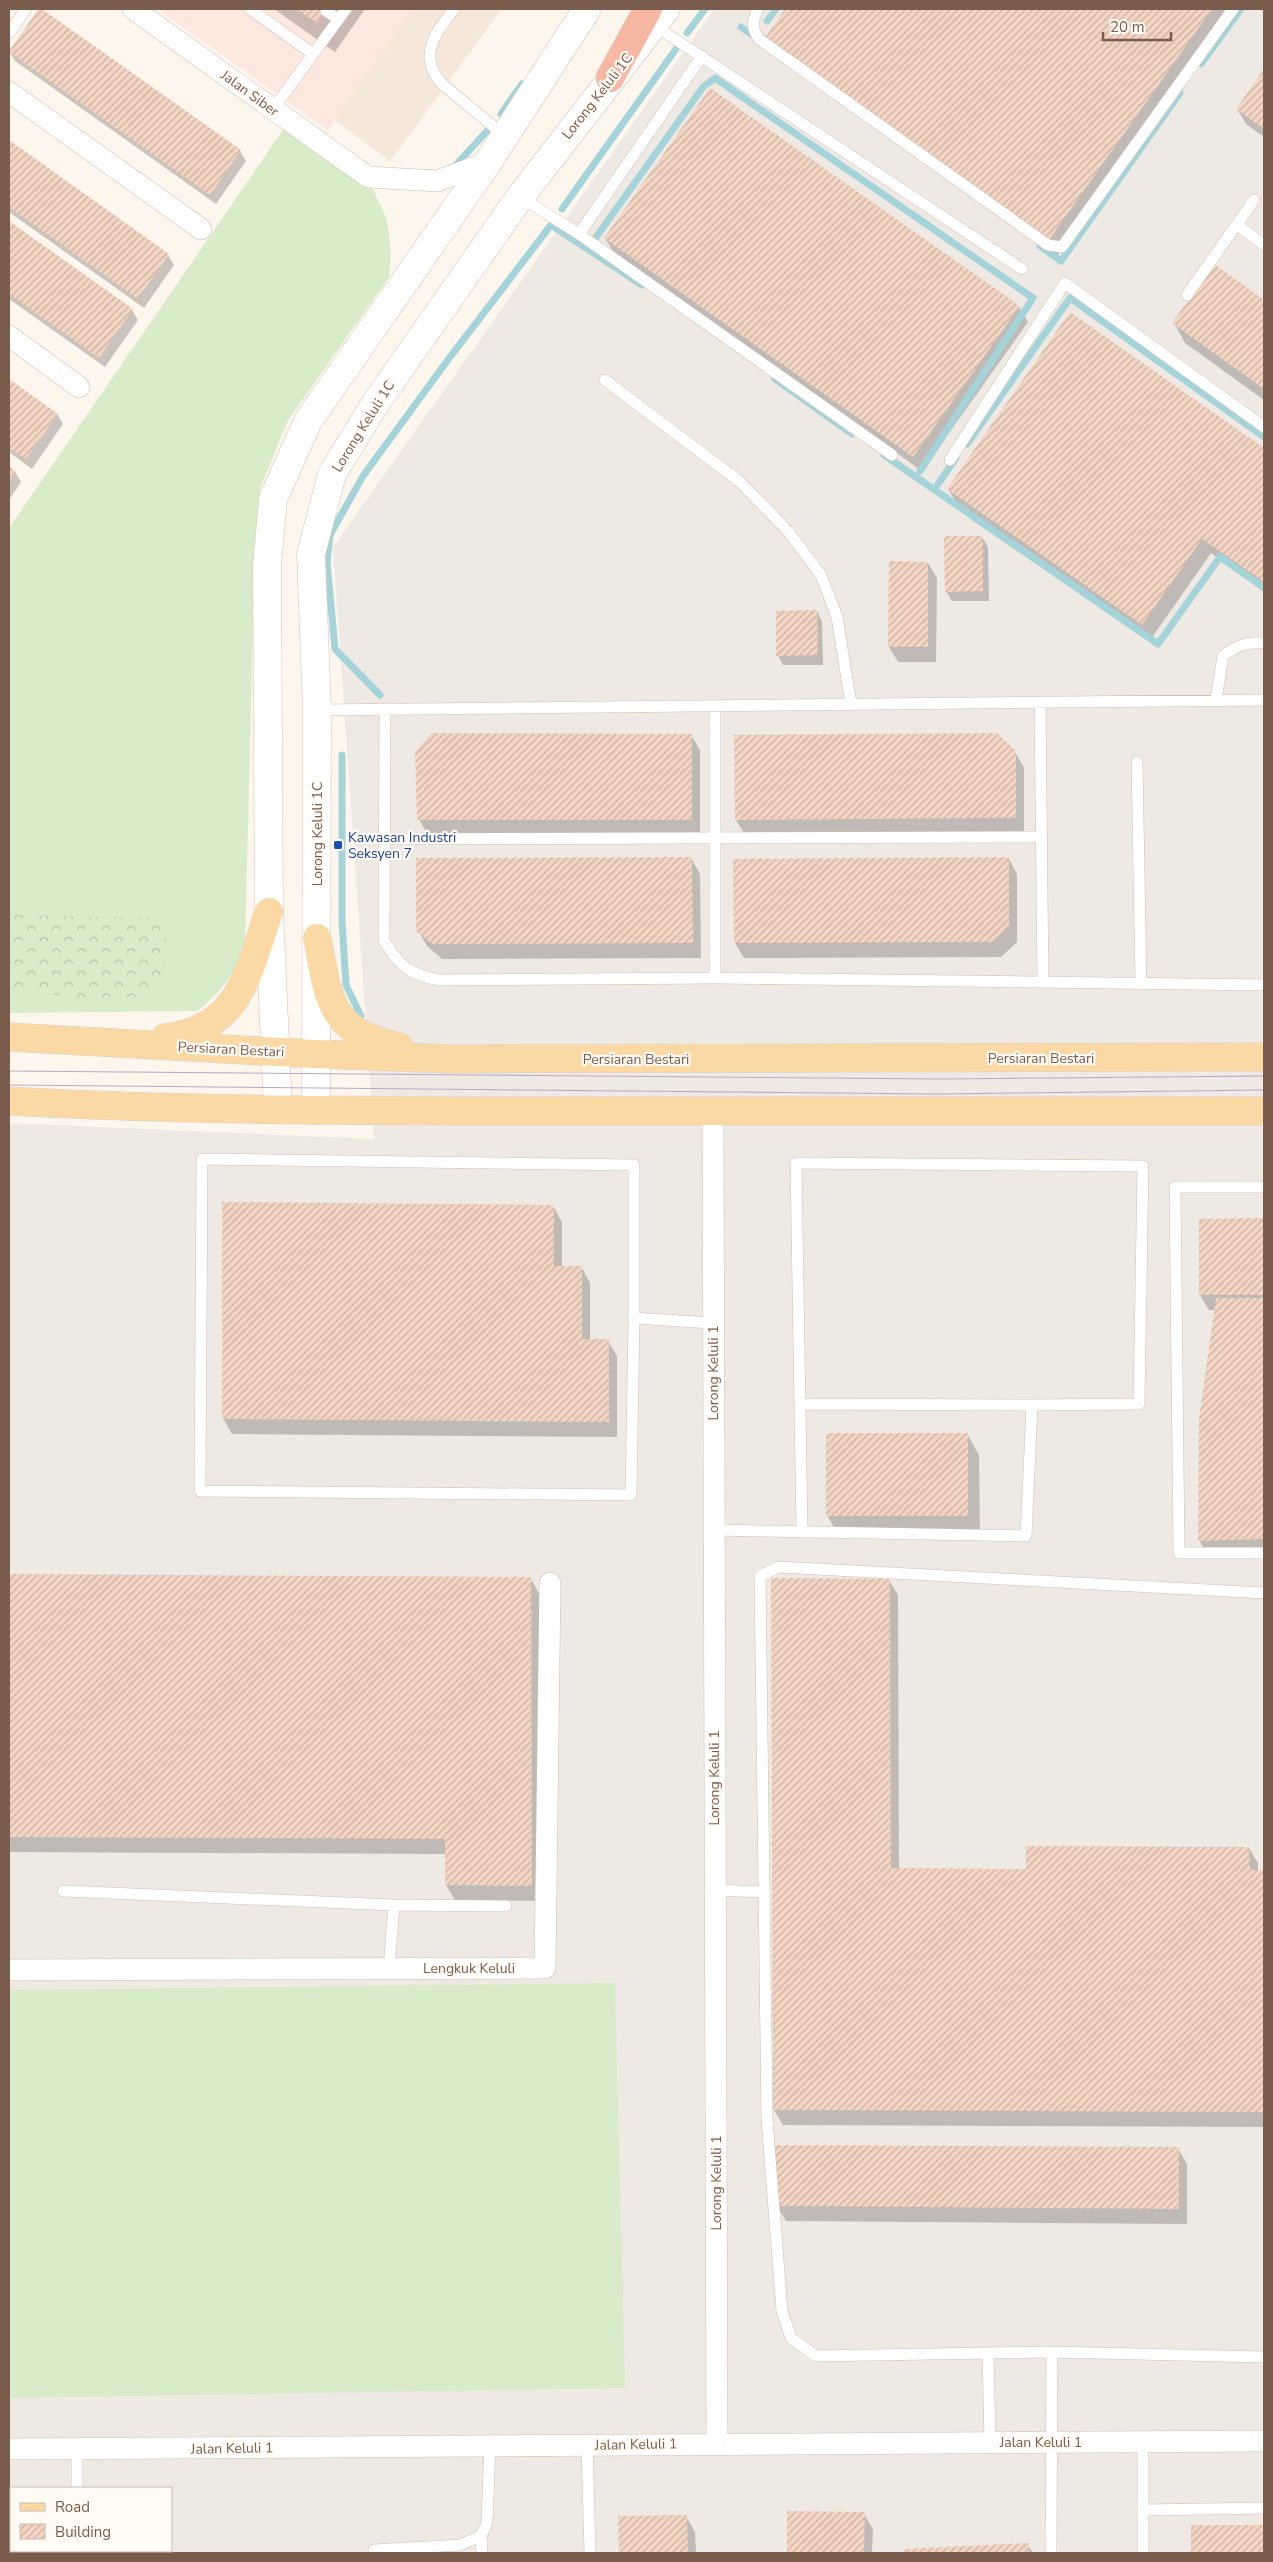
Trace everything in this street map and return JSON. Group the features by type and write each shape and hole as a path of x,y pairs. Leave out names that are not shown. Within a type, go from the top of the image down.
{"highway":[{"path":"610,78 655,14"}],"main road":[{"path":"109,1042 186,1035 216,1020 243,988 269,912"},
{"path":"317,938 328,997 343,1022 360,1034 377,1042 451,1058"},
{"name":"Persiaran Bestari","path":"9,1037 315,1054 451,1058 1264,1057"},
{"path":"9,1101 316,1110 712,1112 1264,1111"}],"street":[{"name":"Jalan Siber","path":"133,9 368,176 437,182 488,162"},
{"path":"278,1109 269,912 267,566 272,499 308,421 488,162 587,9"},
{"name":"Lorong Keluli 1C","path":"316,1110 316,710 311,554 332,474 375,404 520,197 610,78"},
{"path":"9,92 201,229"},
{"path":"9,336 79,386"},
{"name":"Lorong Keluli 1","path":"712,1112 717,2443"},
{"name":"Lengkuk Keluli","path":"9,1970 545,1968 550,1583"},
{"name":"Jalan Keluli 1","path":"9,2449 1264,2441"}],"lane":[{"path":"9,33 26,9"},
{"path":"250,9 313,54"},
{"path":"274,109 346,9"},
{"path":"454,9 438,30 428,59 434,75 442,84 505,136"},
{"path":"758,9 752,23 753,30 760,40 1048,245 1062,248 1233,9"},
{"path":"326,11 338,19"},
{"path":"655,14 702,56 1022,269"},
{"path":"579,234 702,56"},
{"path":"520,197 579,234 892,455"},
{"path":"1187,295 1254,200"},
{"path":"1237,225 1264,245"},
{"path":"950,460 1065,283 1264,427"},
{"path":"605,380 739,481 788,531 821,575 837,617 852,704"},
{"path":"1216,700 1223,656 1236,646 1251,642 1264,643"},
{"path":"316,710 1264,700"},
{"path":"1040,702 1043,982"},
{"path":"715,706 715,978"},
{"path":"385,709 384,941 398,962 414,974 438,980 715,978 1264,985"},
{"path":"1137,762 1141,984"},
{"path":"385,839 1041,837"},
{"path":"202,1159 634,1166 634,1318 631,1495 200,1492 202,1159"},
{"path":"800,1404 1139,1404 1143,1166 796,1163 802,1532"},
{"path":"1264,1187 1175,1187 1178,1553 1264,1553"},
{"path":"634,1318 712,1323"},
{"path":"714,1530 1026,1536 1032,1405"},
{"path":"1264,1593 778,1567 760,1576 767,2119 782,2311 791,2338 816,2356 1052,2352 1264,2357"},
{"path":"715,1890 764,1892"},
{"path":"63,1891 394,1906 506,1906"},
{"path":"389,1968 394,1906"},
{"path":"1051,2553 1052,2352"},
{"path":"988,2353 990,2442"},
{"path":"1143,2441 1143,2553"},
{"path":"587,2444 590,2553"},
{"path":"482,2553 481,2536 487,2523 490,2445"},
{"path":"77,2449 77,2487"},
{"path":"1144,2510 1264,2508"},
{"path":"374,2550 460,2545 481,2536"}],"shaded area":[{"path":"157,9 413,9 328,130"},
{"path":"183,9 502,9 390,161"},
{"path":"714,9 1264,9 1264,2553 9,2553 9,1123 374,1139 333,547"}],"green space":[{"path":"285,127 373,189 387,220 391,252 389,277 287,422 260,489 254,583 245,947 226,983 198,1011 9,1013 9,528"},
{"path":"9,915 167,918 164,976 134,1001 85,1001 9,985"},
{"path":"615,1983 625,2388 9,2398 9,1990"}],"building":[{"path":"38,9 42,9 241,150 210,195 9,52"},
{"path":"297,9 328,9 317,23"},
{"path":"785,9 1212,9 1049,240 764,39"},
{"path":"1264,69 1264,129 1236,109"},
{"path":"710,88 1020,306 913,457 604,238"},
{"path":"9,140 169,254 138,299 9,207"},
{"path":"9,221 133,309 99,358 9,294"},
{"path":"1214,264 1264,300 1264,389 1172,323"},
{"path":"1070,312 1264,448 1264,582 1202,539 1142,625 947,489"},
{"path":"9,379 58,414 26,459 9,448"},
{"path":"9,466 16,472 9,482"},
{"path":"944,536 983,536 983,591 945,592"},
{"path":"889,561 928,562 928,647 888,647"},
{"path":"817,610 818,655 776,656 776,611"},
{"path":"432,733 692,734 692,820 417,820 415,751"},
{"path":"997,733 1016,751 1016,818 735,820 734,735"},
{"path":"692,857 693,943 433,944 416,931 416,858"},
{"path":"1009,857 1009,926 992,942 734,943 733,859"},
{"path":"222,1202 554,1205 554,1266 582,1266 582,1339 609,1339 609,1422 222,1419"},
{"path":"1264,1218 1264,1295 1199,1295 1199,1219"},
{"path":"1216,1298 1264,1298 1264,1539 1198,1541 1199,1419"},
{"path":"826,1433 968,1433 968,1516 826,1516"},
{"path":"9,1574 531,1577 532,1886 445,1885 445,1839 9,1837"},
{"path":"771,1578 890,1579 891,1868 1026,1869 1026,1846 1249,1847 1250,1870 1264,1870 1264,2112 773,2110"},
{"path":"775,2145 1179,2147 1179,2209 776,2206"},
{"path":"787,2511 865,2512 864,2553 787,2553"},
{"path":"687,2515 688,2553 619,2553 618,2516"},
{"path":"1191,2525 1264,2525 1264,2553 1191,2553"},
{"path":"1029,2543 1029,2553 904,2553 904,2549"}],"waterway":[{"path":"687,33 705,9"},
{"path":"767,21 776,9"},
{"path":"1201,64 1241,9"},
{"path":"741,27 755,37"},
{"path":"562,209 676,49"},
{"path":"592,243 703,87 715,78 1033,298 920,471"},
{"path":"501,114 522,84"},
{"path":"1040,246 1061,261 1180,93"},
{"path":"455,166 486,132"},
{"path":"380,695 335,649 327,562 330,535 363,476 447,361 551,225 642,285"},
{"path":"967,444 1070,298 1264,437"},
{"path":"775,379 852,434"},
{"path":"884,455 1158,644 1220,557 1264,588"},
{"path":"938,484 956,458"},
{"path":"342,755 342,920 346,985 361,1016"}],"tram line":[{"path":"9,1071 940,1079 1264,1076"},
{"path":"9,1085 937,1094 1264,1090"}],"place":[{"name":"Kawasan Industri Seksyen 7","path":"338,845"}]}
